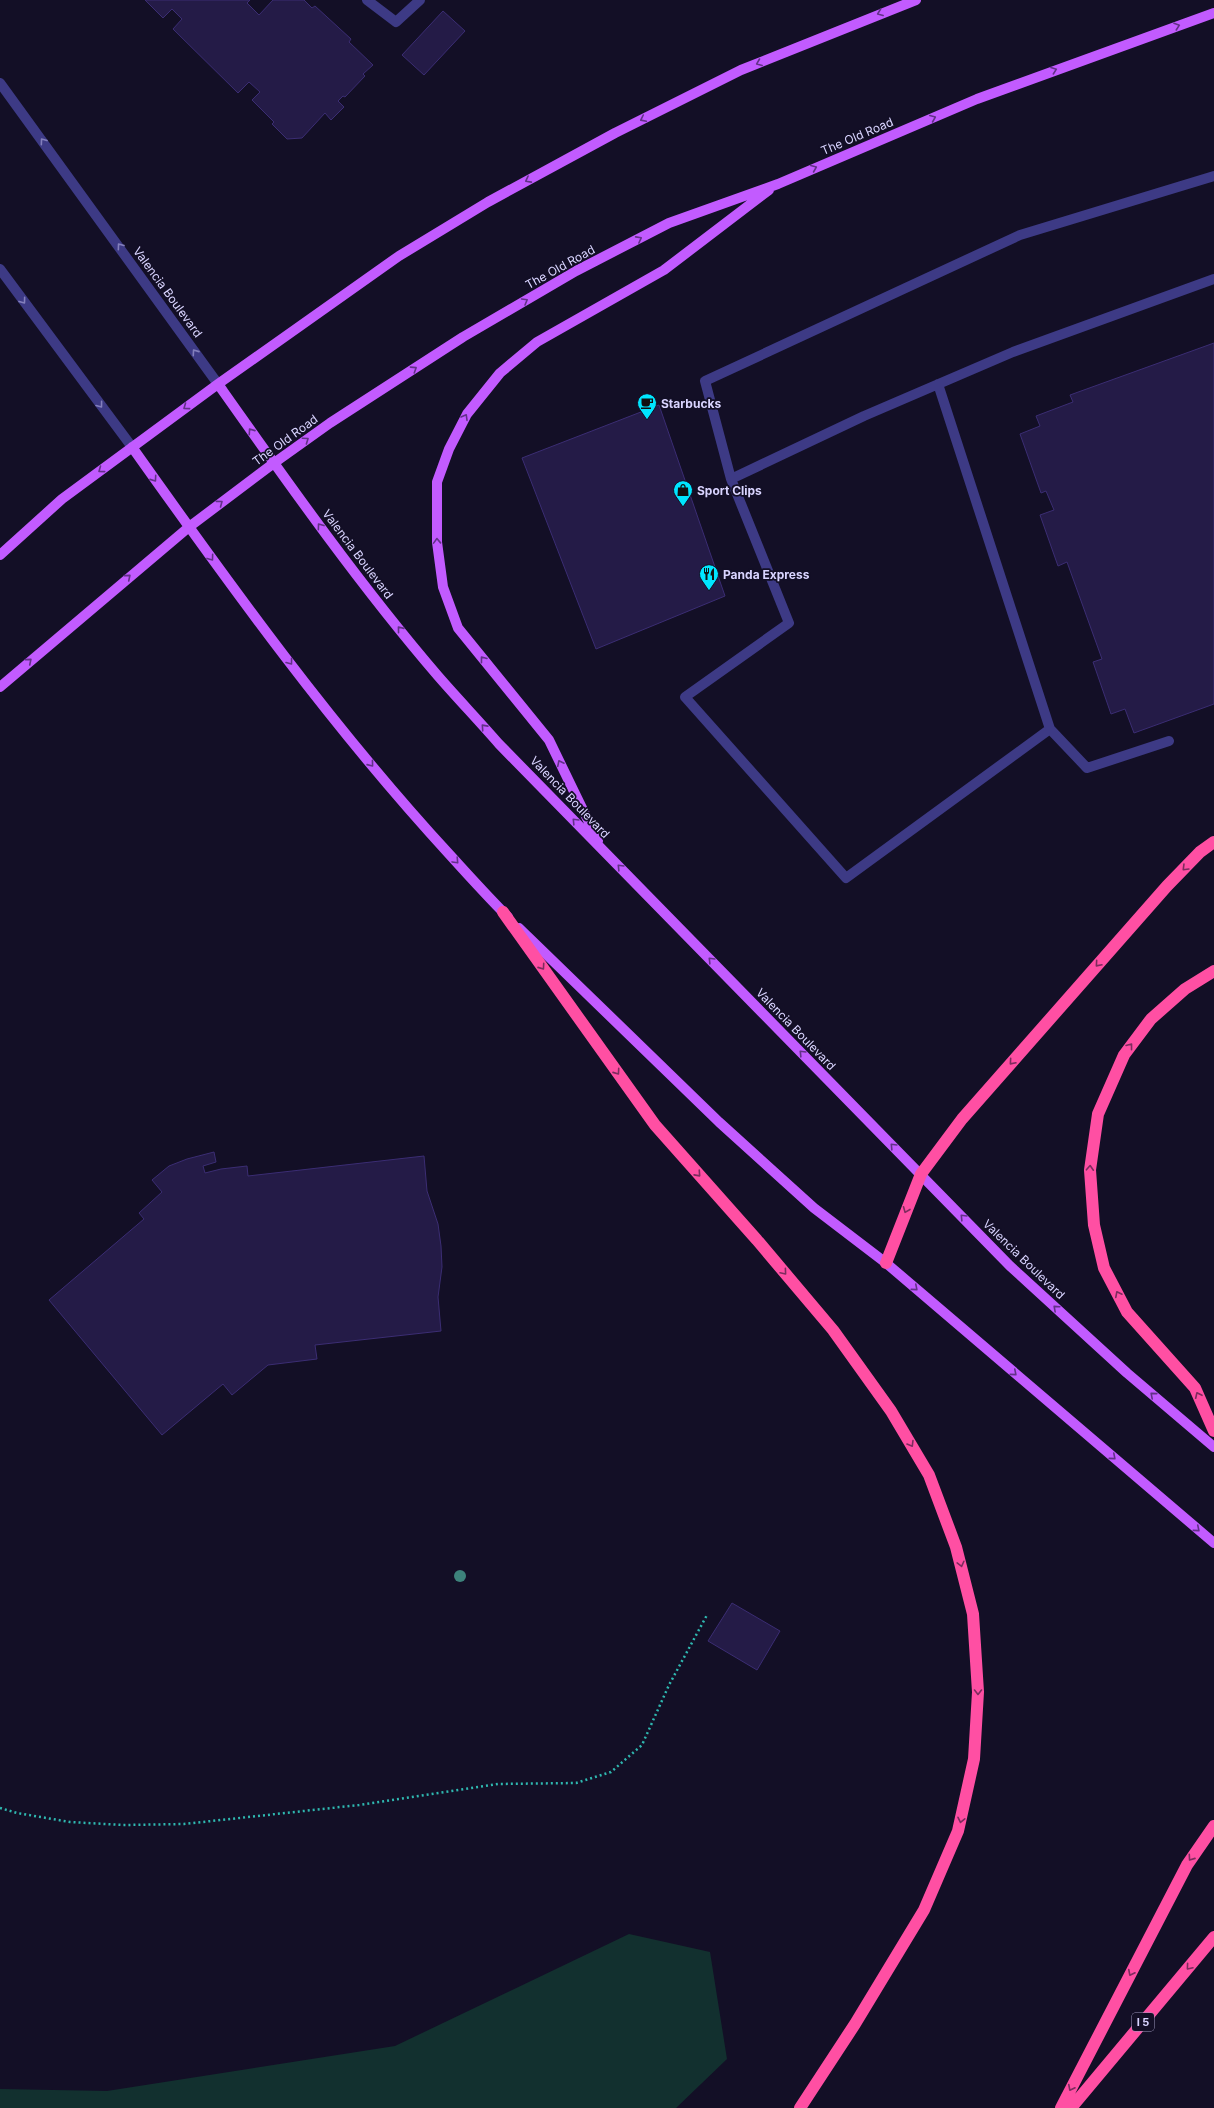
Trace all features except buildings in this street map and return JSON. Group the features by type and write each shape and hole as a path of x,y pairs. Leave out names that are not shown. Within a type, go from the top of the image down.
{"highway":[{"path":"886,1263 920,1174 962,1119 1162,892 1200,852 1214,842"},
{"path":"503,912 655,1125 757,1240 842,1343 890,1411 929,1475 958,1554 973,1614 978,1692 974,1759 958,1831 924,1910 855,2024 800,2108"},
{"path":"1214,971 1185,988 1151,1019 1124,1054 1098,1114 1090,1170 1094,1224 1104,1268 1128,1312 1195,1388 1214,1431"},
{"path":"1061,2108 1187,1865 1214,1826"},
{"name":"I 5","path":"1071,2108 1214,1937"}],"main road":[{"path":"0,555 62,499 218,384 399,256 488,202 615,133 741,70 916,0"},
{"name":"The Old Road","path":"0,687 188,527 330,422 463,337 576,271 669,223 778,184 977,99 1214,13"},
{"path":"602,848 549,740 458,628 443,587 437,542 437,482 449,449 467,414 500,373 537,342 664,270 778,184"},
{"name":"Valencia Boulevard","path":"218,384 324,532 438,676 499,744 1010,1266 1127,1373 1214,1447"},
{"path":"132,447 228,582 326,709 406,807 503,912 719,1122 814,1208 886,1263 1214,1543"}],"street":[{"path":"367,0 396,22 420,0"},
{"name":"Valencia Boulevard","path":"0,83 218,384"},
{"path":"1050,729 846,878 685,698 789,623 730,479 705,381 1020,235 1214,176"},
{"path":"0,269 132,447"},
{"path":"730,479 864,416 1013,352 1214,279"},
{"path":"938,384 1050,729 1087,768 1169,741"}],"path":[{"path":"0,1808 17,1813 70,1822 123,1825 184,1824 359,1805 498,1784 576,1783 611,1772 642,1745 669,1685 707,1615"}],"green space":[{"path":"629,1934 710,1952 727,2059 676,2108 0,2108 0,2089 107,2091 395,2046"}],"place":[{"name":"Starbucks","path":"647,420"},
{"name":"Sport Clips","path":"683,507"},
{"name":"Panda Express","path":"709,591"}]}
